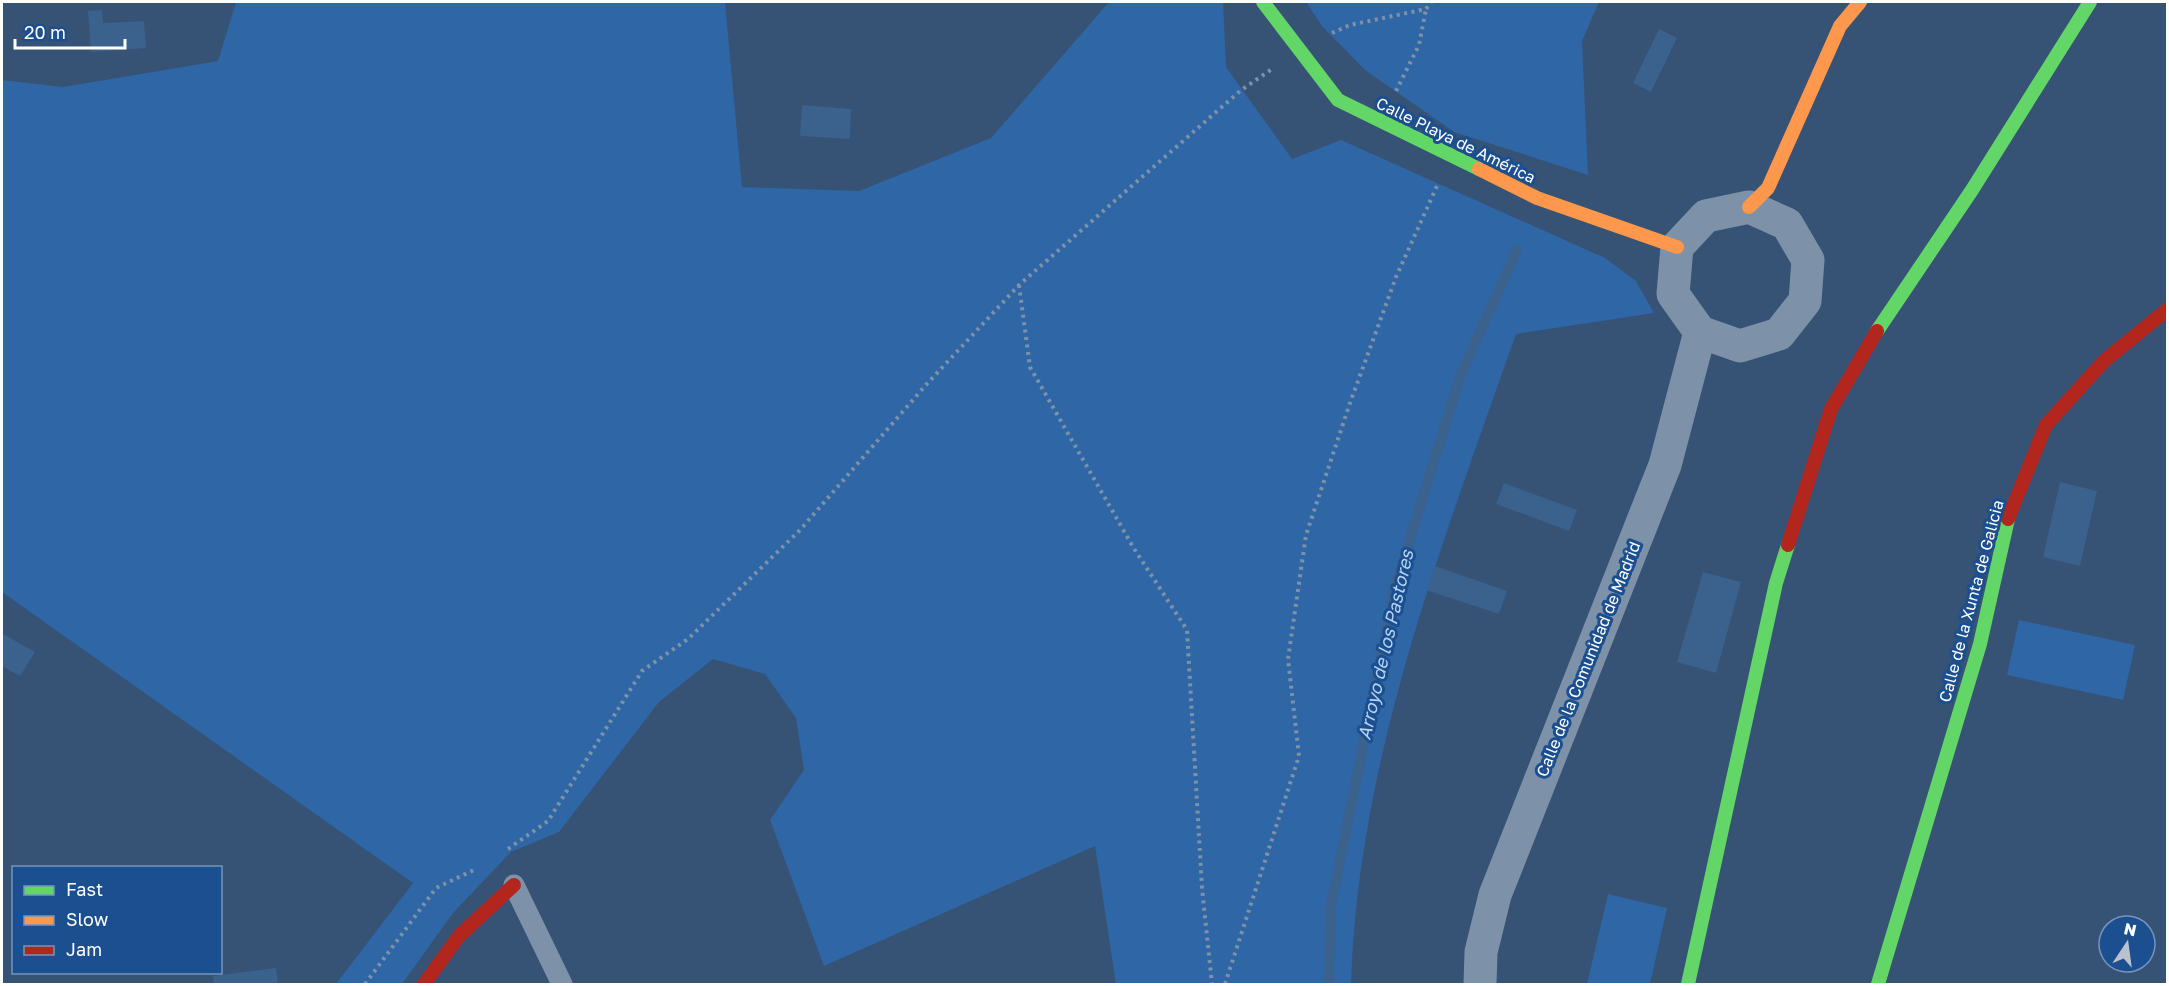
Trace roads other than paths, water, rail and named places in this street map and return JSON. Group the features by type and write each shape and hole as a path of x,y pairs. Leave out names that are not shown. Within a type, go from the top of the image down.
{"street":[{"name":"Calle Playa de América","path":"1263,2 1338,100 1537,198 1677,247"},
{"path":"1749,207 1786,224 1808,260 1805,301 1779,334 1740,346 1700,332 1673,294 1677,247 1707,216 1749,207 1768,188 1840,26 1860,2"},
{"path":"1688,984 1776,583 1831,409 1878,330 1972,190 2090,2"},
{"name":"Calle de la Xunta de Galicia","path":"1878,984 1980,644 2009,512 2046,425 2104,361 2168,309"},
{"name":"Calle de la Comunidad de Madrid","path":"1480,984 1481,952 1495,894 1665,465 1700,332"},
{"path":"424,984 459,936 514,885"}],"lane":[{"path":"514,885 562,984"}],"waterway":[{"name":"Arroyo de los Pastores","path":"1329,984 1331,905 1395,587 1460,377 1517,250"}]}
